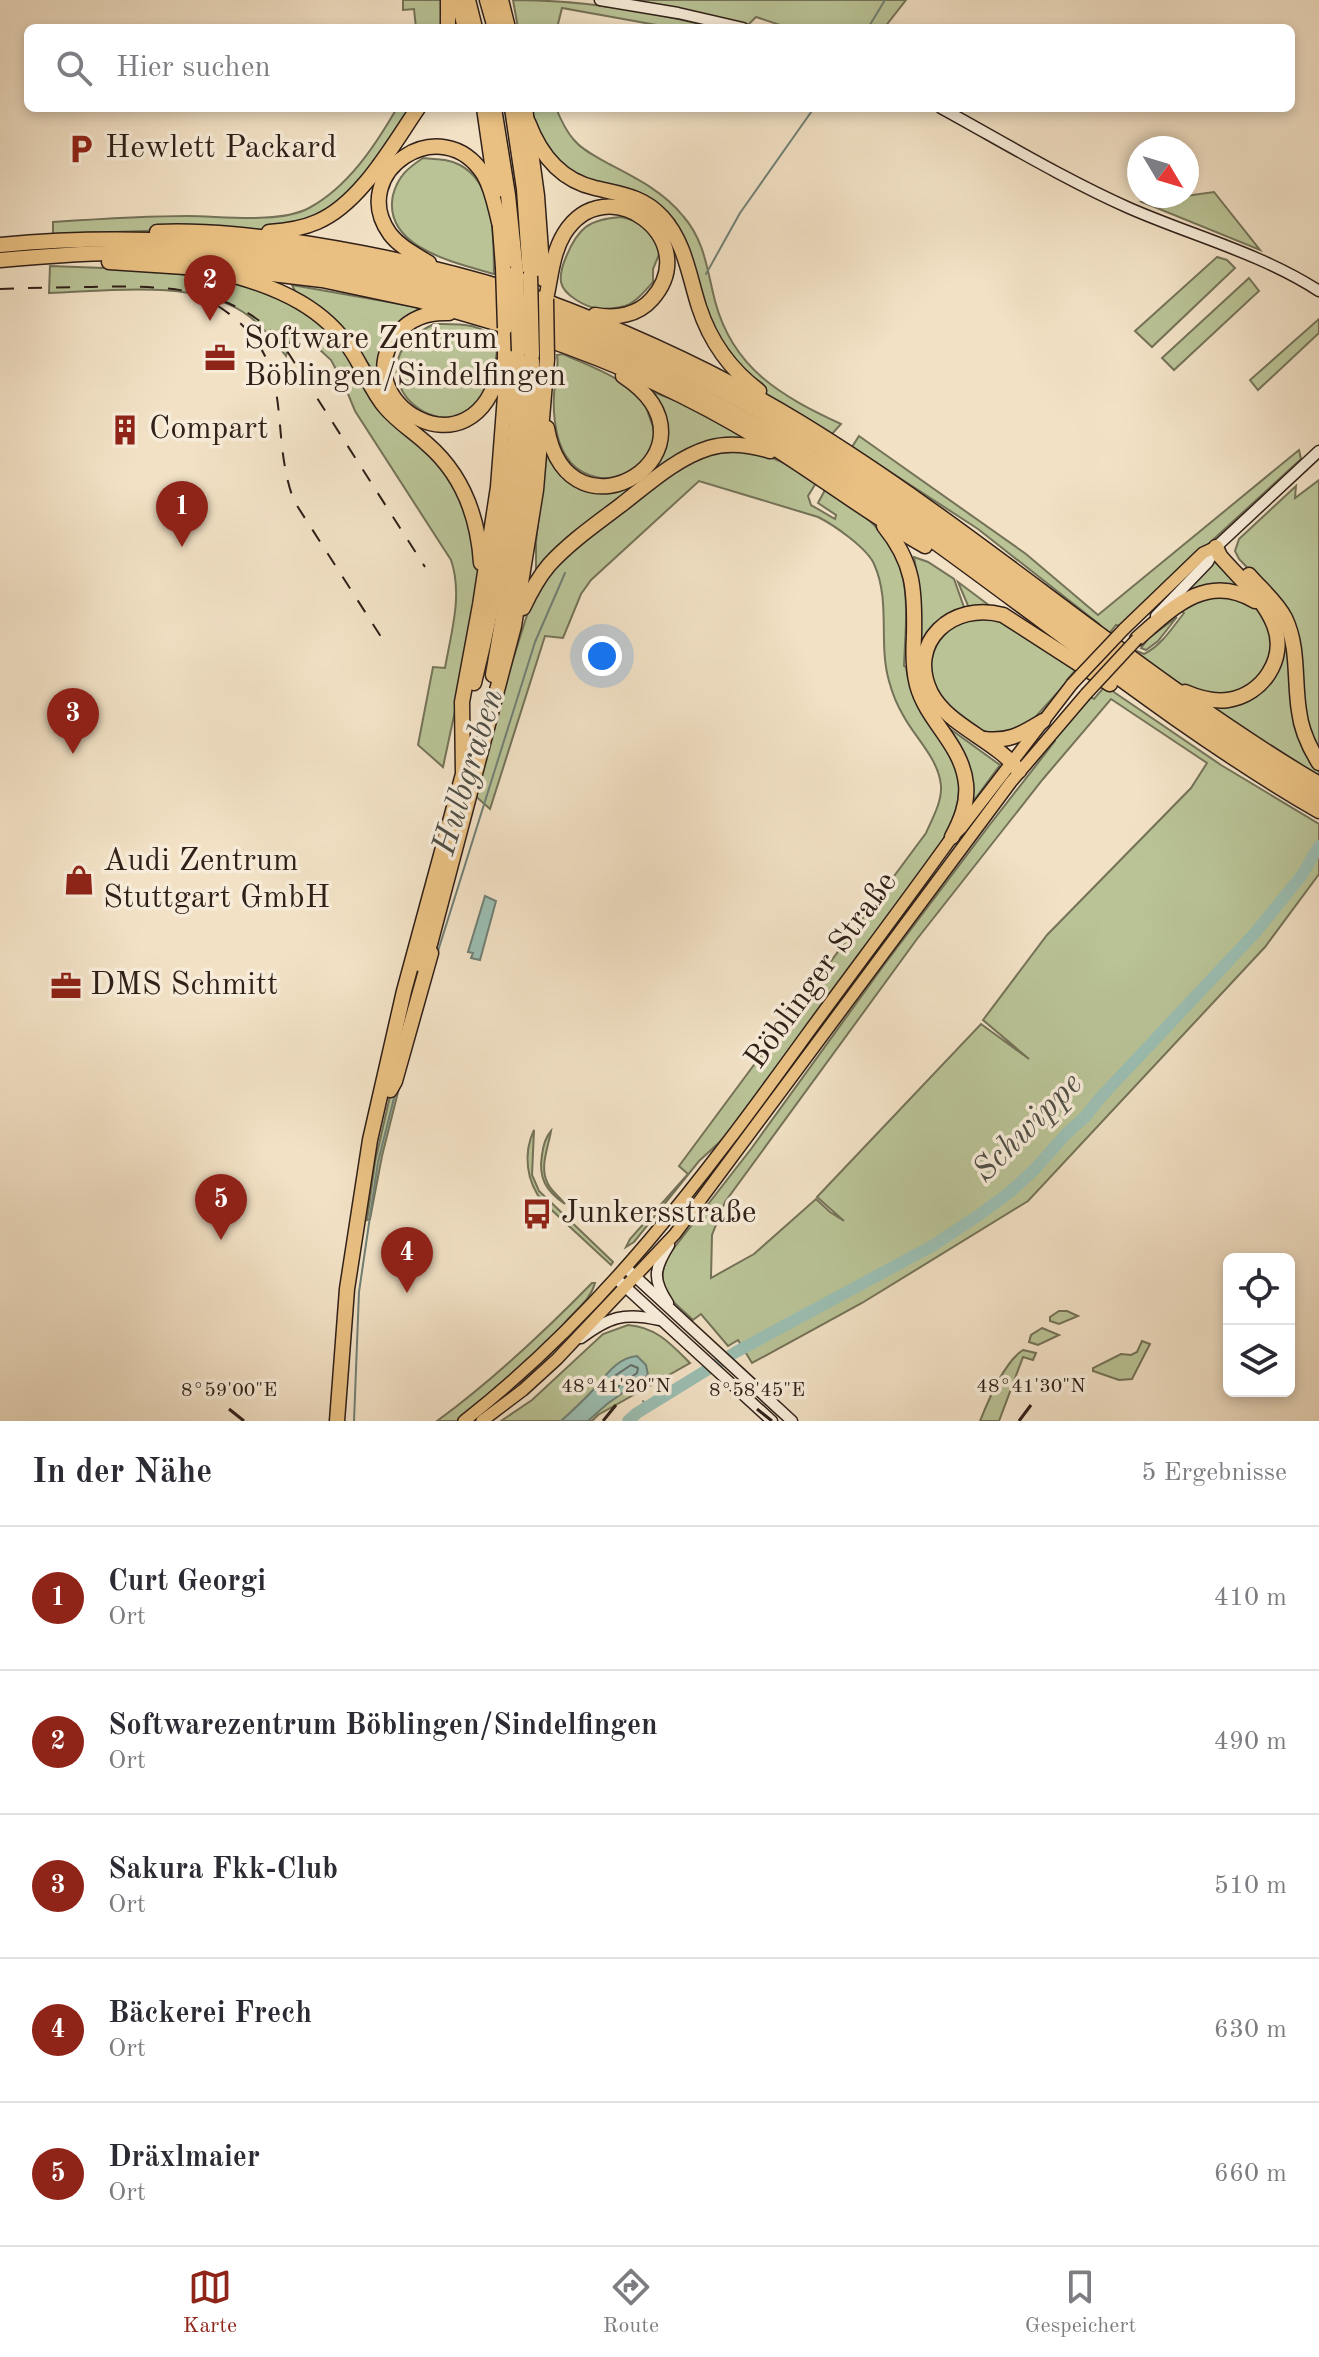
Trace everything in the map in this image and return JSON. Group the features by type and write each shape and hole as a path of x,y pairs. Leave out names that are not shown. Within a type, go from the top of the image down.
{"highway":[{"path":"448,0 448,24"},
{"path":"458,0 464,24"},
{"path":"468,0 474,24"},
{"path":"487,0 494,24"},
{"path":"501,0 507,24"},
{"path":"248,235 304,226 340,208 361,187 415,112"},
{"path":"485,112 499,222"},
{"path":"495,112 508,195 528,275"},
{"path":"463,736 504,534 516,430 516,345 528,275 523,180 513,112"},
{"path":"345,1421 359,1264 371,1180 390,1090 389,1080 463,774 462,702 482,592 516,345 528,275 541,235 527,115"},
{"path":"527,115 545,156 569,177 592,187 632,196 662,217 681,248 703,319 723,355 744,379 801,423 920,503 1169,686 1319,784"},
{"path":"440,270 404,248 389,233 382,219 380,190 388,172 402,157 436,146 468,157 486,178 499,222 528,275 546,299 516,345 489,398 475,413 459,422 436,425 419,420 393,398 385,373 387,352 395,336 408,323 425,315 467,313"},
{"path":"528,275 553,260 564,234 577,219 593,210 610,207 631,210 647,220 660,236 666,255 660,287 647,304 630,314 614,317 564,308"},
{"path":"0,245 159,232 248,235 354,251 440,270 564,308 643,340 801,423"},
{"path":"85,240 165,240 228,245 375,266 450,283 529,308 604,335 662,361 763,413 841,462 1317,803"},
{"path":"0,260 165,253 340,272 423,290 522,319 634,362 725,407 825,467 951,554 1166,713 1250,769 1317,803"},
{"path":"74,255 87,261 246,271 322,280 467,313 565,345 659,385 715,414 873,514 932,549 951,554"},
{"path":"212,270 291,296 321,316 344,340 385,407 442,458 465,492 478,532 482,592"},
{"path":"516,345 544,413 556,455 563,467 579,480 598,486 617,485 642,472 651,462 660,440 657,411 641,389 603,361"},
{"path":"470,797 518,534 528,440 516,345"},
{"path":"411,991 424,950 430,944 514,626 533,519 544,413"},
{"path":"514,626 538,580 556,558 677,463 708,448 728,444 760,448 785,456"},
{"path":"873,514 894,539 909,567 915,606 914,670 926,709 956,751 964,773 965,804 952,837"},
{"path":"1169,686 1220,701 1244,696 1259,685 1275,663 1278,644 1274,624 1216,547"},
{"path":"1216,547 1225,550 1241,566 1286,621 1294,650 1300,720 1319,763"},
{"path":"1137,639 1176,606 1201,593 1233,591 1262,606"},
{"path":"1013,766 949,714 935,699 926,674 928,649 942,626 967,612 986,611 1003,615 1140,705 1166,713"},
{"path":"922,699 943,720 1013,766"},
{"path":"983,739 1006,740 1043,721"},
{"path":"337,1421 343,1327 357,1218 373,1125 405,1016"}],"main road":[{"name":"Böblinger Straße","path":"482,1421 532,1382 570,1346 676,1232 1072,684 1203,553 1216,547"},
{"name":"Böblinger Straße","path":"464,1421 547,1350 626,1268 734,1133 952,837 1013,766 1137,639"}],"street":[{"path":"600,0 726,24"},
{"path":"948,112 1089,189 1138,212 1262,260 1319,291"},
{"name":"Böblinger Straße","path":"1137,639 1208,562 1216,547 1319,451"},
{"path":"676,1232 661,1258 656,1276 663,1295 678,1318"},
{"path":"626,1268 792,1421"},
{"path":"616,1278 772,1421"},
{"path":"570,1346 600,1324 614,1318 629,1315 662,1321"}],"green space":[{"path":"403,0 445,0 446,24 416,24 414,9 403,10"},
{"path":"513,0 615,8 699,24 651,24 562,8 558,24 517,24"},
{"path":"620,0 906,0 887,24 777,24 756,17 749,24"},
{"path":"395,112 412,112 366,178 328,213 276,230 53,234 53,222 171,216 266,218 297,213 336,189 379,137"},
{"path":"532,112 558,112 568,133 582,147 649,186 675,207 701,246 723,325 734,345 762,378 799,403 841,424 832,434 761,391 720,345 671,219 560,167 536,129"},
{"path":"423,158 447,160 460,165 481,186 490,214 494,274 426,250 399,228 393,213 395,188 404,173"},
{"path":"1214,192 1260,250 1157,208 1199,208 1199,194"},
{"path":"621,217 640,225 657,245 660,252 653,269 653,282 637,299 625,306 600,309 589,306 576,300 563,287 561,276 565,260 575,239 586,227 601,220"},
{"path":"1217,257 1227,260 1235,268 1152,347 1135,331"},
{"path":"50,266 131,269 226,279 279,295 325,325 457,484 477,548 479,580 443,767 418,745 433,667 445,668 453,628 456,587 451,560 355,411 331,360 306,337 297,336 290,342 286,356 249,316 222,302 199,295 149,289 49,293"},
{"path":"1249,278 1259,291 1174,370 1162,358"},
{"path":"292,285 417,307 418,310 399,322 387,335 376,375 349,336 333,319 295,291"},
{"path":"1319,319 1319,333 1258,390 1250,380"},
{"path":"434,324 478,328 498,344 493,375 477,404 457,417 434,416 414,405 401,388 397,366 407,344"},
{"path":"563,354 615,378 643,401 654,429 652,449 633,471 605,478 590,475 577,468 566,456 556,431 554,412 557,355"},
{"path":"650,391 680,402 751,441 709,445 536,571 536,542 547,441 557,467 613,489 630,487 646,475 658,460 654,398"},
{"path":"859,436 1026,554 1098,615 1299,450 1301,459 1108,635 1099,624 978,529 852,447"},
{"path":"730,449 766,456 794,468 816,483 808,496 811,505 835,519 836,515 818,503 825,490 866,517 885,538 895,554 905,589 904,666 924,716 956,770 959,790 954,816 939,847 724,1138 699,1161 634,1242 626,1247 688,1174 679,1166 926,833 941,792 936,767 908,724 890,685 884,652 882,593 874,564 865,551 818,517 699,481 591,580 581,594 563,638 545,636 490,809 471,792 528,612 546,578 567,554 667,475 700,456"},
{"path":"1319,480 1319,754 1309,734 1283,605 1235,551 1239,539 1296,486 1295,498"},
{"path":"914,557 954,579 965,610 951,616 921,664 920,594"},
{"path":"1216,560 1240,586 1207,585 1185,591"},
{"path":"958,582 990,606 969,608"},
{"path":"1231,597 1256,607 1265,617 1273,645 1264,674 1239,695 1193,692 1134,655 1137,651 1144,654 1156,646 1184,613 1181,610 1197,598"},
{"path":"995,615 1078,667 1030,723 998,737 970,723 946,703 937,691 930,662 935,643 953,622"},
{"path":"1177,617 1158,641 1146,650 1141,648 1149,638"},
{"path":"1280,620 1319,779 1206,706 1230,706 1245,702 1271,681 1282,658"},
{"path":"1105,686 1221,765 1319,824 1319,874 1265,947 1028,1201 862,1303 752,1363 738,1340 728,1346 701,1314 693,1320 672,1300 662,1278 667,1257 751,1149 1054,739 1091,697 1094,699","holes":["1111,699 1207,763 1191,788 1047,935 983,1020 1029,1059 981,1024 817,1197 844,1221 816,1199 754,1254 711,1278 712,1235 725,1202 917,939 1043,779"]},
{"path":"942,723 1000,765 972,803"},
{"path":"936,868 924,888 783,1080 802,1048"},
{"path":"406,1026 408,1052 370,1219 367,1220 375,1162"},
{"path":"534,1130 532,1175 539,1191 613,1262 611,1265 537,1194 528,1167 528,1148"},
{"path":"551,1131 545,1158 545,1178 565,1204 548,1189 543,1177 543,1148"},
{"path":"595,1283 584,1302 516,1372 457,1421 437,1421 517,1355"},
{"path":"1059,1311 1078,1316 1059,1324 1050,1321 1050,1317"},
{"path":"628,1325 655,1333 690,1363 592,1421 501,1421 532,1400 603,1334"},
{"path":"1042,1328 1059,1335 1038,1345 1029,1342 1031,1335"},
{"path":"1142,1341 1150,1344 1132,1379 1119,1380 1093,1371 1093,1368 1121,1354 1137,1352"},
{"path":"1023,1350 1036,1353 1033,1360 1023,1357 999,1421 980,1421 1003,1372"}],"water":[{"path":"485,896 496,901 480,960 471,958 473,953 468,952"},
{"path":"637,1356 646,1365 648,1375 588,1421 561,1421 612,1368"}],"waterway":[{"name":"Hulbgraben","path":"870,24 885,0"},
{"name":"Hulbgraben","path":"706,274 740,213 811,112"},
{"name":"Hulbgraben","path":"438,951 535,642 565,573"},
{"name":"Schwippe","path":"628,1421 736,1352 932,1246 1010,1192 1085,1117 1255,933 1302,875 1319,846"},
{"name":"Hulbgraben","path":"354,1421 359,1292 378,1162 395,1094"},
{"path":"633,1386 637,1392"},
{"name":"Schwippe","path":"643,1401 647,1407"}],"railway":[{"path":"0,289 118,286 194,292 240,309 261,322 280,340 425,567"},
{"path":"218,306 244,327 261,349 277,395 286,473 294,501 385,643"}],"place":[{"name":"Hewlett Packard","path":"81,149"},
{"name":"Softwarezentrum Böblingen/Sindelfingen","path":"210,321"},
{"name":"Software Zentrum Böblingen/Sindelfingen","path":"220,358"},
{"name":"Compart","path":"125,430"},
{"name":"Curt Georgi","path":"182,547"},
{"name":"Sakura Fkk-Club","path":"73,754"},
{"name":"Audi Zentrum Stuttgart GmbH","path":"79,880"},
{"name":"DMS Schmitt","path":"66,986"},
{"name":"Junkersstraße","path":"537,1214"},
{"name":"Dräxlmaier","path":"221,1240"},
{"name":"Bäckerei Frech","path":"407,1293"}]}
